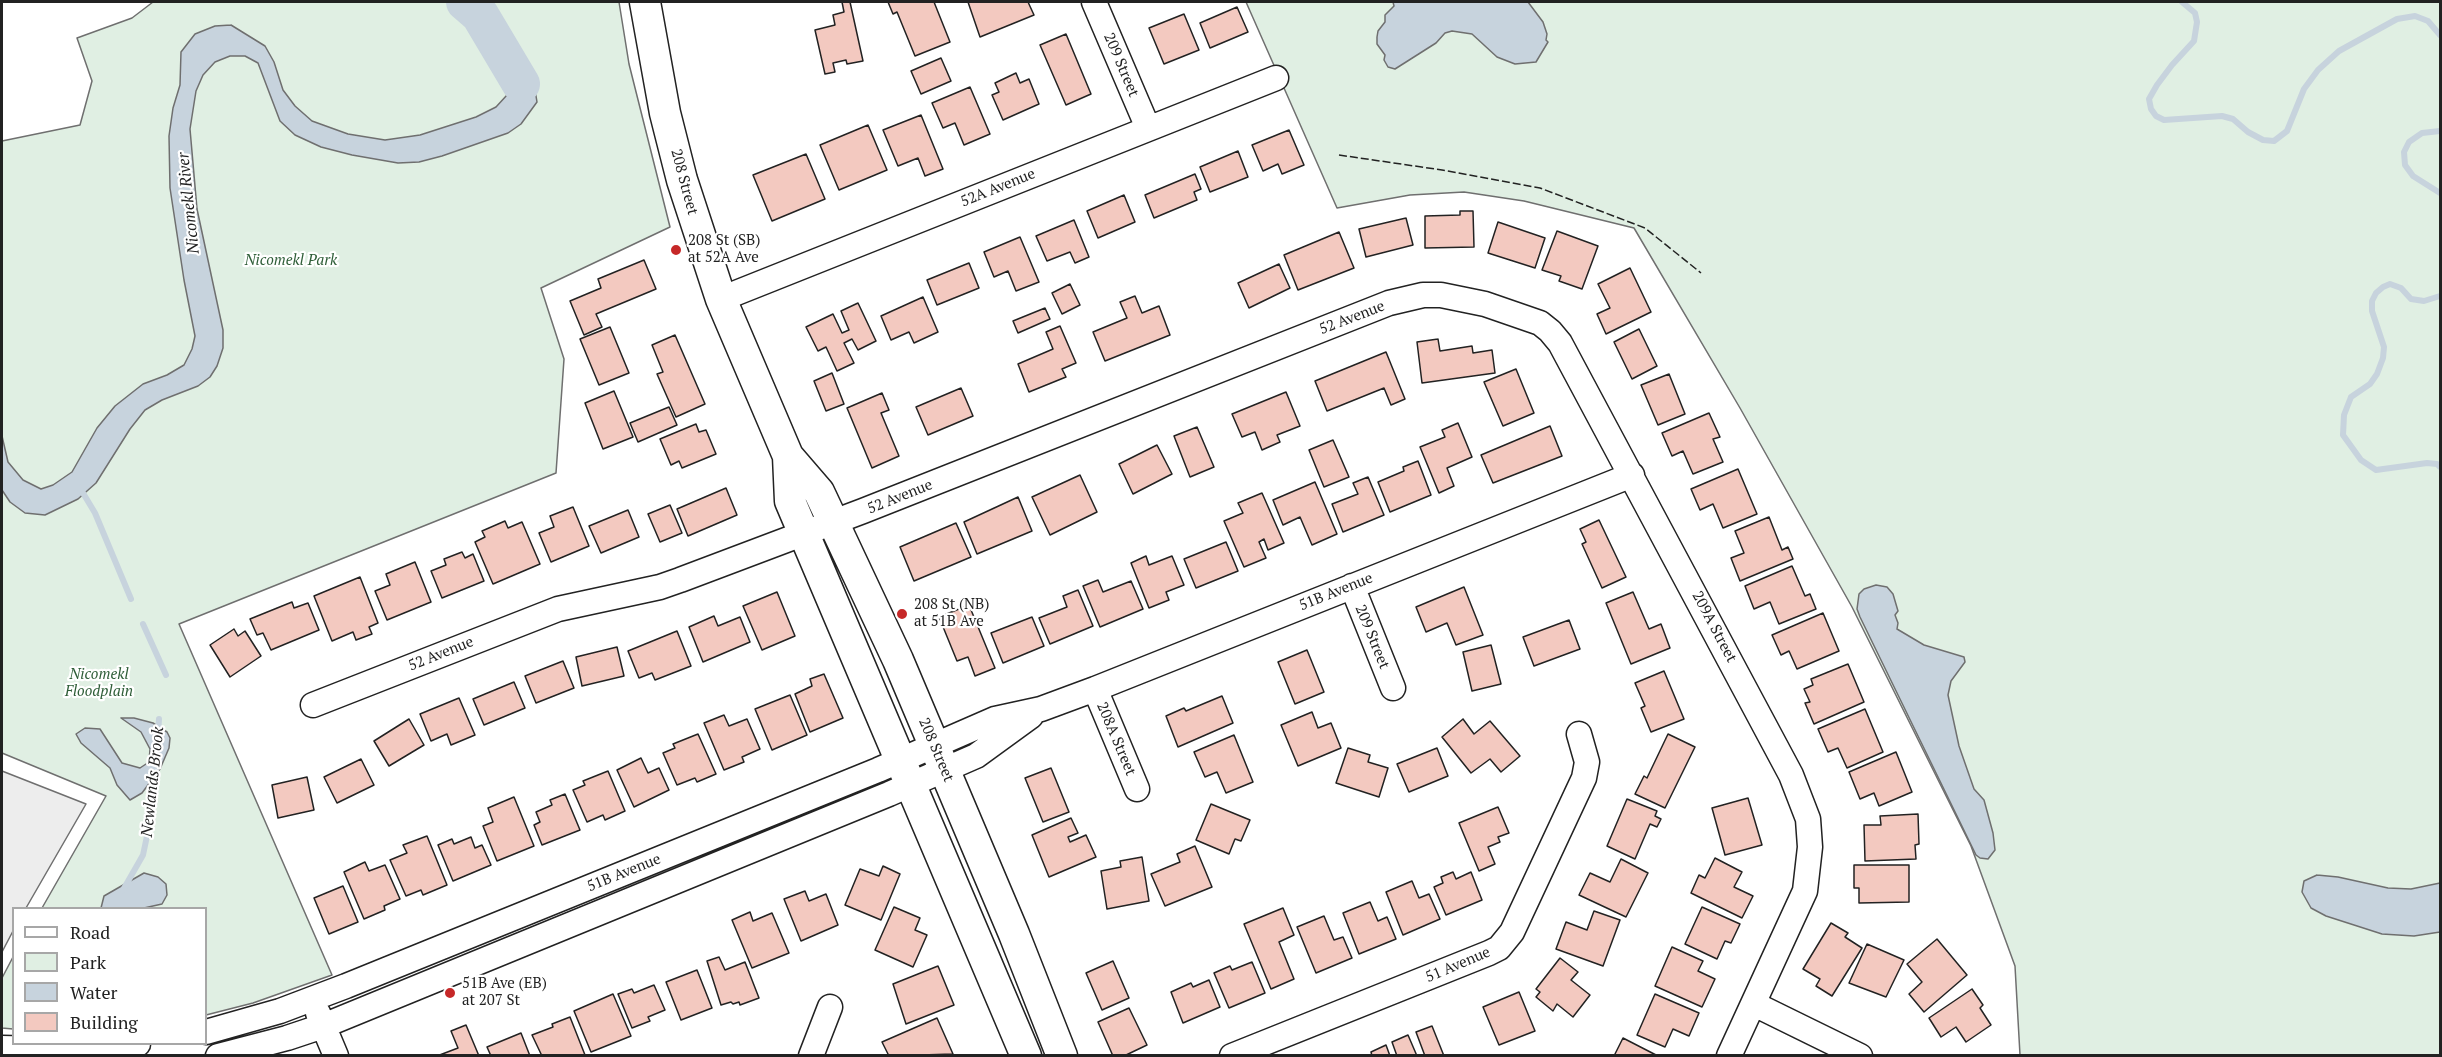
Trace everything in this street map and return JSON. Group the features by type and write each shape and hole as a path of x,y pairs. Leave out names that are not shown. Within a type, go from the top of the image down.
{"main road":[{"name":"208 Street","path":"645,2 663,101 682,180 721,299 788,456 819,492 898,660 1014,934 1062,1056"},
{"name":"208 Street","path":"788,456 790,501 1026,1056"}],"street":[{"name":"209 Street","path":"1094,2 1149,128"},
{"name":"52A Avenue","path":"721,299 1276,78"},
{"name":"52 Avenue","path":"313,705 537,616 566,607 660,587 834,522 1389,303 1423,295 1441,295 1485,304"},
{"name":"209A Street","path":"1485,304 1527,317 1550,330 1560,343 1791,775 1808,819 1810,847 1805,891 1754,1004"},
{"name":"51B Avenue","path":"218,1056 323,1026 940,757 976,756 1041,709 1632,475"},
{"name":"209 Street","path":"1352,586 1393,688"},
{"name":"208A Street","path":"1095,688 1137,789"},
{"name":"51 Avenue","path":"1232,1056 1499,948 1512,932 1584,778 1587,762 1580,734"},
{"name":"51B Avenue","path":"207,1032 313,999 907,772"},
{"path":"313,999 336,1056"},
{"path":"1729,1056 1754,1004 1860,1056"},
{"path":"811,1056 830,1007"},
{"path":"2,1048 81,1050 128,1045"}],"green space":[{"name":"Nicomekl Park","path":"153,2 619,2 629,64 670,227 541,288 564,359 556,473 179,624 332,975 253,1003 207,1015 207,907 43,907 106,796 2,753 2,141 80,125 92,81 77,38 132,18"},
{"path":"1246,2 2440,2 2440,1055 2020,1055 2015,966 1971,846 1852,607 1740,408 1634,228 1524,201 1464,192 1410,195 1337,208"},
{"path":"12,959 12,1029 2,1028 2,978"}],"shaded area":[{"path":"2,771 86,804 27,907 12,907 12,933 2,952"}],"water":[{"path":"1393,2 1528,2 1543,22 1548,42 1536,62 1515,64 1497,57 1472,34 1452,31 1445,33 1436,43 1395,69 1388,67 1384,60 1385,55 1377,44 1378,31 1385,22 1385,15 1394,6"},
{"path":"231,25 265,46 274,62 283,90 295,106 312,121 348,134 385,140 420,135 476,117 496,107 507,95 507,86 500,70 482,44 498,39 525,73 535,90 537,102 521,124 508,133 442,156 419,162 398,163 321,147 295,135 280,121 258,63 245,56 230,56 215,62 203,75 196,91 190,129 197,209 223,330 223,348 217,366 210,377 198,386 162,400 145,410 130,429 96,483 78,499 45,515 25,513 10,502 2,490 2,436 8,462 23,480 41,489 53,485 72,472 97,428 115,406 143,384 167,375 184,365 192,349 195,336 170,188 169,136 173,108 180,85 181,52 195,34 215,26"},
{"path":"1876,585 1887,587 1893,594 1898,611 1895,615 1898,623 1897,629 1924,645 1964,657 1965,662 1951,681 1948,695 1959,746 1974,789 1984,800 1993,833 1995,850 1988,859 1976,855 1860,617 1857,609 1859,594 1864,589"},
{"path":"121,718 134,718 153,723 167,732 170,738 169,748 160,769 142,793 130,800 117,785 110,768 81,743 76,734 85,728 100,729 122,763 140,768 149,762 150,749 141,732"},
{"path":"144,873 158,877 166,884 167,895 162,904 148,907 101,907 104,896"},
{"path":"2317,875 2338,877 2388,888 2411,889 2440,883 2440,932 2414,936 2382,934 2326,916 2311,908 2302,892 2304,881"}],"building":[{"path":"842,2 850,2 863,61 847,64 846,60 833,63 835,72 825,74 815,30 835,25 833,15 844,12"},
{"path":"888,2 934,2 950,42 915,56 897,12 893,14"},
{"path":"968,2 1028,2 1034,15 980,37"},
{"path":"1237,7 1248,32 1210,48 1200,23"},
{"path":"1184,14 1199,50 1164,64 1149,28"},
{"path":"1066,34 1091,94 1066,105 1040,45"},
{"path":"941,58 951,81 921,94 911,71"},
{"path":"1016,73 1020,83 1029,79 1039,104 1003,120 992,95 999,92 995,83"},
{"path":"970,87 990,134 964,145 955,123 943,128 932,103"},
{"path":"921,115 943,169 925,176 918,158 898,166 883,130"},
{"path":"868,125 887,170 839,190 820,145"},
{"path":"1289,130 1304,165 1282,174 1278,164 1263,171 1252,145"},
{"path":"1238,151 1248,177 1210,192 1200,167"},
{"path":"806,154 825,199 772,221 753,175"},
{"path":"1195,174 1201,189 1194,192 1197,200 1154,218 1145,195"},
{"path":"1124,195 1135,222 1098,238 1087,211"},
{"path":"1460,211 1473,211 1474,247 1425,248 1425,216 1460,215"},
{"path":"1406,218 1413,245 1366,257 1359,229"},
{"path":"1074,220 1089,257 1075,263 1070,252 1047,261 1036,236"},
{"path":"1498,222 1545,238 1535,268 1488,253"},
{"path":"1557,231 1598,246 1582,289 1559,281 1561,276 1542,270"},
{"path":"1339,232 1354,268 1298,290 1284,255"},
{"path":"1020,237 1039,282 1016,291 1008,271 994,277 984,252"},
{"path":"644,260 656,289 596,314 602,327 584,335 570,301 601,288 598,279"},
{"path":"969,263 979,288 937,305 927,280"},
{"path":"1279,264 1290,288 1249,308 1238,283"},
{"path":"1630,268 1651,312 1606,334 1597,314 1610,308 1598,284"},
{"path":"1070,284 1080,305 1062,314 1052,293"},
{"path":"1135,296 1142,313 1159,306 1170,335 1105,361 1093,332 1127,318 1120,302"},
{"path":"923,297 938,332 914,343 909,332 891,340 881,316"},
{"path":"858,303 876,341 858,350 852,339 844,343 854,363 837,371 826,347 818,351 806,327 833,314 842,333 849,330 841,311"},
{"path":"1045,308 1050,319 1018,333 1013,321"},
{"path":"1060,326 1076,363 1062,369 1066,377 1029,392 1018,364 1053,349 1046,332"},
{"path":"610,327 629,373 599,385 580,339"},
{"path":"1639,329 1657,366 1632,379 1614,342"},
{"path":"675,335 705,404 676,417 657,374 663,372 652,345"},
{"path":"1438,339 1440,351 1472,346 1473,353 1492,350 1495,373 1422,383 1417,342"},
{"path":"1386,352 1405,399 1391,405 1384,388 1327,411 1315,381"},
{"path":"1516,369 1534,413 1503,426 1484,382"},
{"path":"832,373 844,404 826,411 814,381"},
{"path":"1669,374 1685,414 1658,425 1641,385"},
{"path":"961,388 973,416 928,435 916,407"},
{"path":"614,391 633,437 603,449 585,403"},
{"path":"1286,392 1300,426 1277,435 1280,442 1262,450 1255,432 1242,437 1232,414"},
{"path":"882,393 889,410 881,413 899,456 872,468 847,408"},
{"path":"669,407 677,425 638,442 630,423"},
{"path":"1709,413 1720,437 1713,439 1723,462 1693,474 1683,451 1672,456 1662,433"},
{"path":"1458,423 1472,457 1447,468 1454,486 1439,493 1420,447 1445,437 1442,430"},
{"path":"696,424 699,432 706,430 716,454 682,468 679,461 671,465 660,439"},
{"path":"1550,426 1562,456 1493,483 1481,455"},
{"path":"1197,427 1214,467 1190,477 1174,436"},
{"path":"1333,440 1349,477 1324,487 1309,450"},
{"path":"1157,445 1172,474 1133,494 1119,464"},
{"path":"1418,461 1431,495 1390,512 1378,482 1404,471 1403,467"},
{"path":"1738,469 1757,514 1723,528 1713,504 1700,510 1691,489"},
{"path":"1080,475 1097,512 1050,535 1032,497"},
{"path":"1368,477 1384,515 1343,532 1332,504 1358,494 1353,483"},
{"path":"1315,482 1337,534 1312,545 1300,517 1283,525 1273,500"},
{"path":"726,488 737,515 688,536 677,509"},
{"path":"1262,493 1284,543 1268,550 1264,539 1259,542 1266,558 1244,567 1224,521 1243,513 1238,503"},
{"path":"1018,497 1032,531 977,554 964,522"},
{"path":"670,505 682,533 660,542 648,514"},
{"path":"573,507 589,546 551,562 539,533 554,527 550,516"},
{"path":"628,510 639,537 601,553 589,526"},
{"path":"1769,517 1782,550 1788,547 1793,559 1740,581 1731,558 1744,553 1735,531"},
{"path":"1599,520 1626,577 1602,588 1582,544 1586,542 1580,529"},
{"path":"505,521 508,528 522,522 540,564 493,584 475,542 485,537 482,531"},
{"path":"956,523 971,557 914,581 900,547"},
{"path":"1226,542 1238,571 1196,588 1184,559"},
{"path":"462,552 465,558 473,554 484,581 442,598 431,571 446,565 444,559"},
{"path":"1146,556 1149,565 1172,556 1184,585 1166,592 1169,600 1149,608 1131,563"},
{"path":"415,562 431,602 387,620 375,591 390,585 386,574"},
{"path":"1792,566 1805,596 1810,594 1816,609 1779,624 1770,602 1754,609 1745,586"},
{"path":"360,577 378,623 369,627 372,634 356,640 353,632 332,641 314,596"},
{"path":"1098,580 1103,592 1131,581 1143,609 1100,627 1083,586"},
{"path":"1464,587 1483,635 1456,645 1447,623 1426,632 1416,607"},
{"path":"1078,590 1093,626 1050,644 1039,618 1067,607 1063,596"},
{"path":"777,592 795,636 762,650 743,606"},
{"path":"1633,592 1649,629 1661,624 1670,648 1631,664 1606,603"},
{"path":"292,602 294,608 308,603 319,630 271,650 263,633 257,635 250,619"},
{"path":"969,605 995,668 975,676 968,657 957,661 939,617"},
{"path":"1823,613 1839,651 1797,669 1789,651 1781,655 1772,635"},
{"path":"714,616 718,626 740,617 750,642 703,662 689,627"},
{"path":"1032,617 1044,646 1003,663 991,633"},
{"path":"1569,620 1580,649 1534,666 1523,637"},
{"path":"234,629 238,636 245,631 261,656 230,677 210,645"},
{"path":"677,631 691,666 655,680 652,673 639,678 628,651"},
{"path":"1491,645 1501,684 1472,691 1463,652"},
{"path":"617,647 624,676 582,686 576,657"},
{"path":"1307,650 1324,692 1295,704 1278,662"},
{"path":"563,661 574,688 536,703 525,676"},
{"path":"1848,664 1864,702 1814,724 1805,703 1810,702 1804,689 1813,685 1811,679"},
{"path":"1664,671 1684,719 1651,732 1641,708 1645,706 1635,683"},
{"path":"824,674 843,718 810,732 795,694 812,686 810,679"},
{"path":"514,682 525,708 484,725 473,699"},
{"path":"790,695 807,735 772,750 755,709"},
{"path":"1222,696 1233,723 1178,747 1166,716 1184,708 1186,711"},
{"path":"459,698 475,735 451,745 447,734 431,741 420,714"},
{"path":"1865,709 1883,752 1847,768 1838,748 1828,752 1818,729"},
{"path":"1312,712 1318,728 1331,723 1341,748 1298,766 1281,725"},
{"path":"724,715 729,726 747,719 760,749 742,757 744,762 724,770 704,723"},
{"path":"409,719 424,745 389,766 374,741"},
{"path":"1463,719 1474,734 1490,721 1520,756 1501,772 1490,759 1471,773 1442,737"},
{"path":"698,734 716,774 697,782 695,778 677,785 663,753 675,748 673,744"},
{"path":"1668,734 1695,747 1665,808 1635,794 1644,776 1647,778"},
{"path":"1234,735 1253,782 1226,793 1217,772 1205,777 1194,752"},
{"path":"1348,748 1370,755 1368,762 1388,768 1379,797 1336,783"},
{"path":"1437,748 1448,776 1409,792 1397,764"},
{"path":"1896,752 1912,792 1879,806 1874,793 1860,799 1849,772"},
{"path":"641,758 648,773 659,768 669,790 634,807 617,770"},
{"path":"361,759 374,785 337,803 324,777"},
{"path":"1051,768 1069,812 1043,822 1025,778"},
{"path":"608,771 625,811 605,820 603,815 587,822 573,790 585,785 583,781"},
{"path":"307,777 314,810 278,818 272,785"},
{"path":"565,794 580,830 542,845 534,825 540,822 536,812 552,805 550,800"},
{"path":"514,797 534,846 497,861 483,826 493,822 488,808"},
{"path":"1748,798 1762,845 1725,855 1712,808"},
{"path":"1627,799 1657,811 1655,816 1661,819 1657,827 1650,824 1635,859 1607,846"},
{"path":"1211,804 1250,820 1241,841 1235,839 1229,854 1196,840"},
{"path":"1498,807 1509,833 1498,837 1500,842 1488,847 1495,864 1479,871 1459,823"},
{"path":"1918,814 1919,844 1915,845 1916,859 1865,861 1864,825 1881,825 1880,816"},
{"path":"1071,818 1078,833 1068,837 1070,842 1086,835 1096,857 1049,877 1032,835"},
{"path":"427,836 447,885 423,895 421,890 406,896 390,860 407,853 403,845"},
{"path":"471,837 475,848 482,845 491,865 453,881 438,845 452,839 454,844"},
{"path":"1195,846 1212,887 1165,906 1151,874 1180,862 1177,854"},
{"path":"1142,857 1149,901 1107,909 1101,871 1121,867 1120,861"},
{"path":"1715,858 1742,872 1734,887 1753,896 1742,918 1691,893 1699,875 1705,878"},
{"path":"1621,859 1648,873 1626,917 1579,895 1590,873 1610,882"},
{"path":"365,862 369,871 385,865 400,899 384,906 385,910 364,919 344,872"},
{"path":"1854,865 1909,865 1909,902 1859,903 1859,888 1854,888"},
{"path":"883,866 900,874 881,920 845,905 860,869 879,876"},
{"path":"1453,872 1456,879 1471,872 1482,900 1446,915 1434,887 1443,883 1441,877"},
{"path":"1412,881 1419,898 1429,894 1440,919 1403,935 1386,892"},
{"path":"343,886 358,922 329,934 314,898"},
{"path":"805,891 809,901 826,894 838,925 801,941 784,899"},
{"path":"1370,902 1378,921 1387,917 1396,939 1359,954 1343,913"},
{"path":"894,907 920,918 915,930 927,935 913,967 875,950"},
{"path":"1702,907 1740,924 1731,943 1725,941 1717,959 1685,944"},
{"path":"1283,908 1294,935 1279,942 1294,979 1271,989 1244,924"},
{"path":"1594,911 1620,920 1603,966 1556,949 1566,922 1587,930"},
{"path":"750,912 753,921 772,913 789,953 752,968 732,920"},
{"path":"1324,916 1334,940 1343,937 1352,958 1316,973 1297,927"},
{"path":"1831,923 1848,933 1845,937 1862,948 1832,996 1816,986 1820,979 1803,969"},
{"path":"1937,939 1967,975 1924,1012 1909,994 1922,982 1907,964"},
{"path":"1867,944 1904,960 1886,997 1849,983"},
{"path":"1672,947 1703,961 1698,971 1715,979 1702,1007 1655,986"},
{"path":"719,957 725,970 745,962 759,998 740,1005 739,1002 733,1004 731,1002 721,1005 707,961"},
{"path":"1560,958 1578,972 1571,980 1590,995 1573,1017 1557,1004 1553,1011 1536,997 1540,992 1536,989"},
{"path":"1113,961 1129,998 1102,1010 1086,973"},
{"path":"1252,962 1265,993 1229,1008 1214,973 1230,966 1232,970"},
{"path":"938,966 954,1005 906,1024 893,984"},
{"path":"697,970 712,1008 681,1020 666,982"},
{"path":"1209,980 1220,1007 1183,1023 1171,992 1191,983 1193,987"},
{"path":"654,985 665,1010 648,1017 650,1021 632,1028 618,994 632,989 634,993"},
{"path":"1972,989 1983,1005 1980,1008 1991,1025 1966,1042 1956,1027 1941,1037 1929,1018"},
{"path":"1519,992 1535,1031 1499,1045 1483,1007"},
{"path":"613,994 631,1036 591,1052 574,1011"},
{"path":"1655,994 1699,1013 1689,1036 1673,1029 1665,1047 1637,1035"},
{"path":"1129,1008 1147,1045 1124,1056 1113,1056 1098,1022"},
{"path":"570,1017 585,1055 542,1056 532,1035"},
{"path":"937,1018 953,1054 889,1056 882,1042"},
{"path":"466,1025 479,1056 437,1056 458,1048 451,1031"},
{"path":"1432,1026 1444,1056 1425,1056 1416,1032"},
{"path":"521,1033 530,1056 491,1056 487,1047"},
{"path":"1408,1035 1417,1056 1397,1056 1392,1042"},
{"path":"1623,1038 1658,1056 1614,1056"},
{"path":"1386,1045 1390,1056 1372,1056 1371,1052"}],"waterway":[{"name":"Nicomekl River","path":"465,2 480,15 521,84"},
{"path":"2182,2 2195,13 2197,22 2194,41 2157,85 2149,99 2151,109 2156,116 2164,120 2222,116 2233,119 2248,132 2263,140 2274,141 2287,131 2304,89 2318,70 2339,51 2397,19 2415,16 2428,21 2440,35"},
{"path":"2440,131 2422,133 2409,142 2404,152 2405,165 2413,176 2440,193"},
{"path":"2440,296 2424,301 2411,299 2401,288 2390,284 2376,293 2372,301 2372,311 2384,347 2383,358 2370,384 2351,397 2344,415 2343,435 2361,460 2376,470 2427,463 2437,464 2440,467"},
{"name":"Newlands Brook","path":"80,488 95,513 131,599"},
{"name":"Newlands Brook","path":"143,624 166,675"},
{"name":"Newlands Brook","path":"158,734 159,719"},
{"name":"Newlands Brook","path":"123,890 143,855 151,817 155,769"}],"fence":[{"path":"1339,155 1442,170 1540,188 1645,228 1701,273"}],"place":[{"name":"208 St (SB) at 52A Ave","path":"676,250"},
{"name":"208 St (NB) at 51B Ave","path":"902,614"},
{"name":"51B Ave (EB) at 207 St","path":"450,993"}],"park label":[{"name":"Nicomekl Floodplain","path":"99,684"}]}
